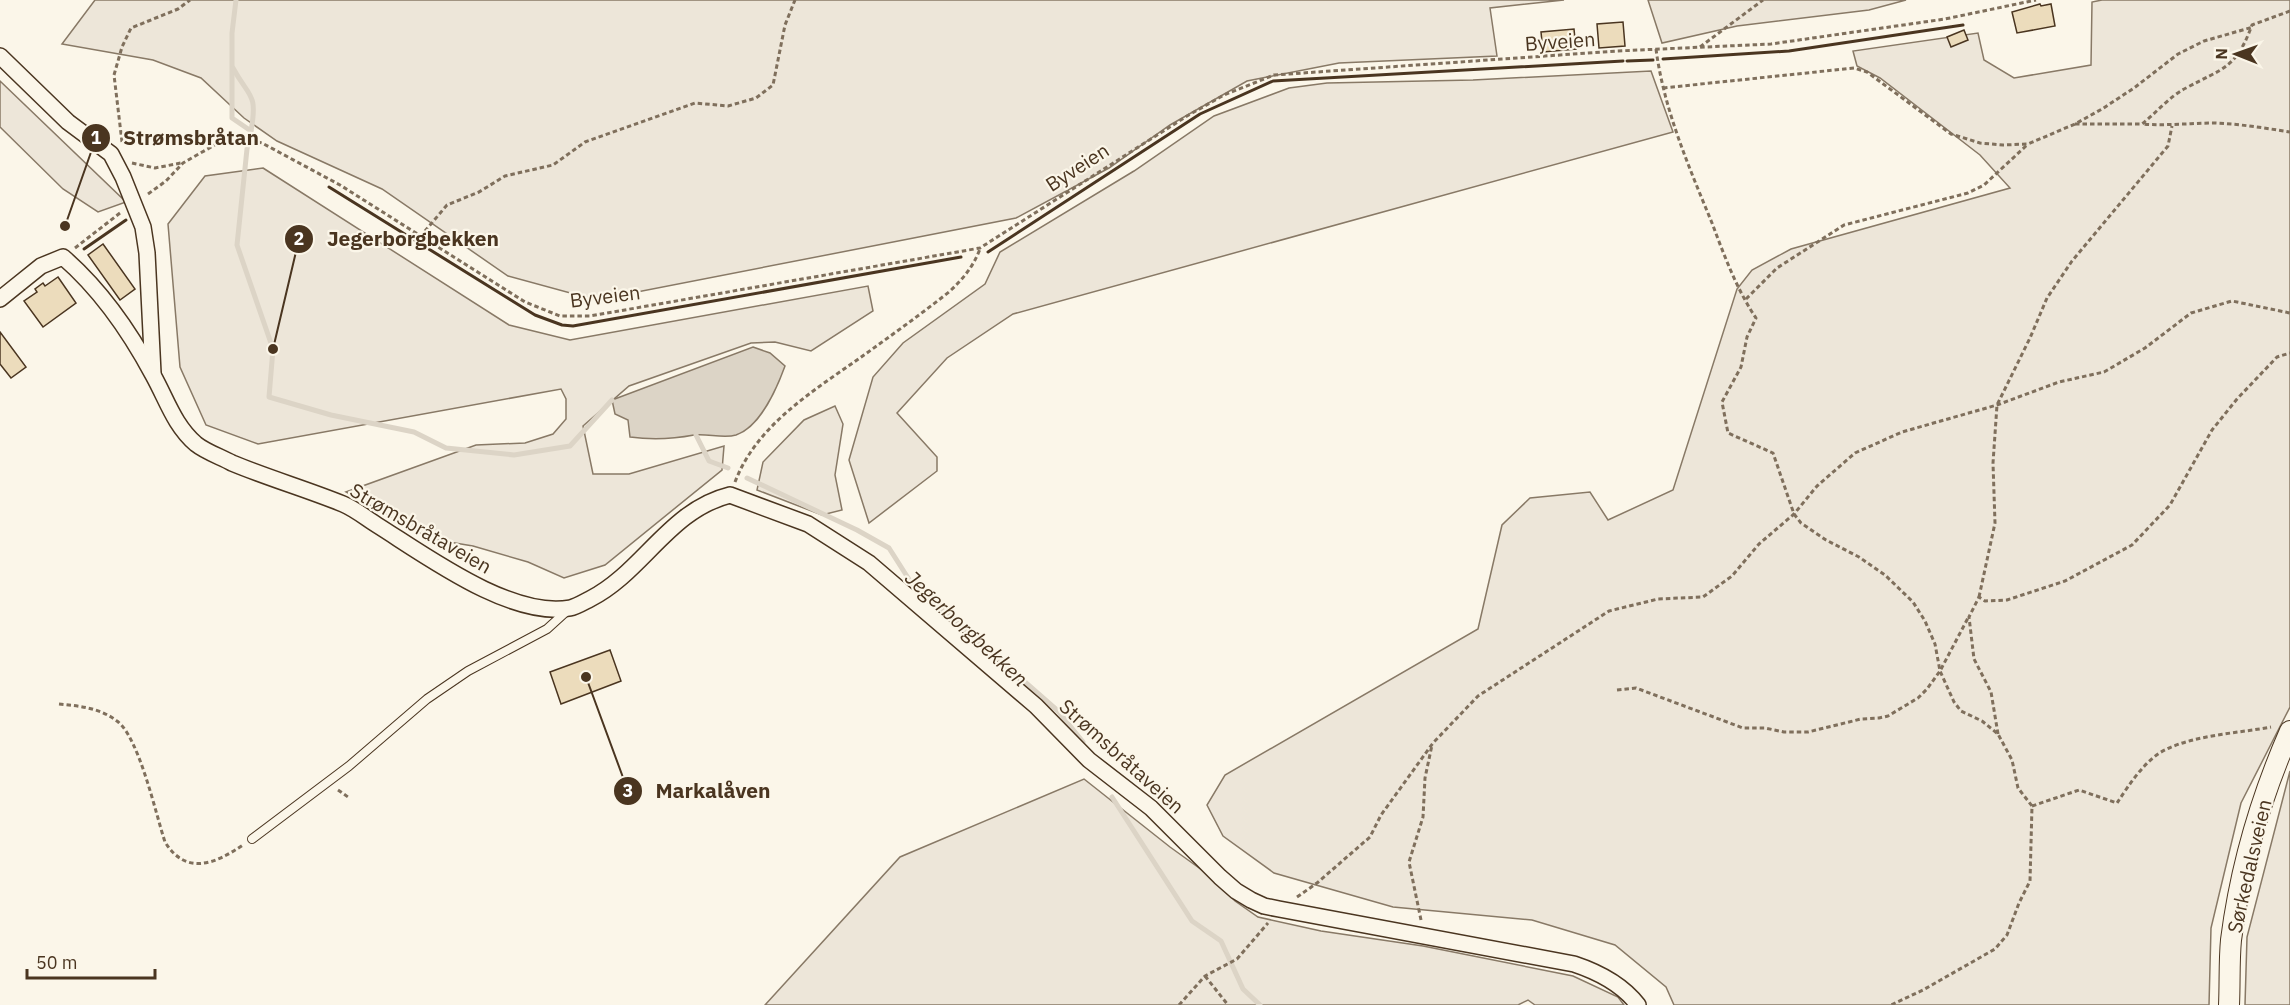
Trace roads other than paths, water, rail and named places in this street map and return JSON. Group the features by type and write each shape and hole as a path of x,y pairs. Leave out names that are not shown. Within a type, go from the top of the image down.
{"street":[{"path":"0,56 68,122 117,156 144,235 154,376"},
{"name":"Strømsbråtaveien","path":"0,299 41,266 63,257 87,280 123,326 154,376 173,417 197,445 242,467 346,505 455,574 495,595 545,608 570,608 609,590 683,518 706,504 730,495 808,524 869,563 1036,706 1089,760 1152,808 1220,877 1251,900 1264,906 1546,957 1585,967 1596,971 1617,985 1638,1005"},
{"name":"Sørkedalsveien","path":"2229,1005 2231,942 2239,894 2266,791 2286,728"}],"lane":[{"path":"252,839 349,766 427,699 468,671 547,629 570,608"}],"waterway":[{"name":"Jegerborgbekken","path":"236,0 232,33 232,118 251,131 237,245 273,349 269,397 331,415 414,432 446,448 514,455 570,446 612,400"},
{"name":"Jegerborgbekken","path":"233,68 253,102 251,131"},
{"name":"Jegerborgbekken","path":"696,435 709,461 728,468"},
{"name":"Jegerborgbekken","path":"747,478 857,530 889,548 910,581 1058,711 1083,742"},
{"name":"Jegerborgbekken","path":"1112,797 1192,921 1221,941 1243,989 1260,1005"}],"place":[{"name":"Strømsbråtan","path":"65,226"},
{"name":"Jegerborgbekken","path":"273,349"},
{"name":"Markalåven","path":"586,677"}]}
